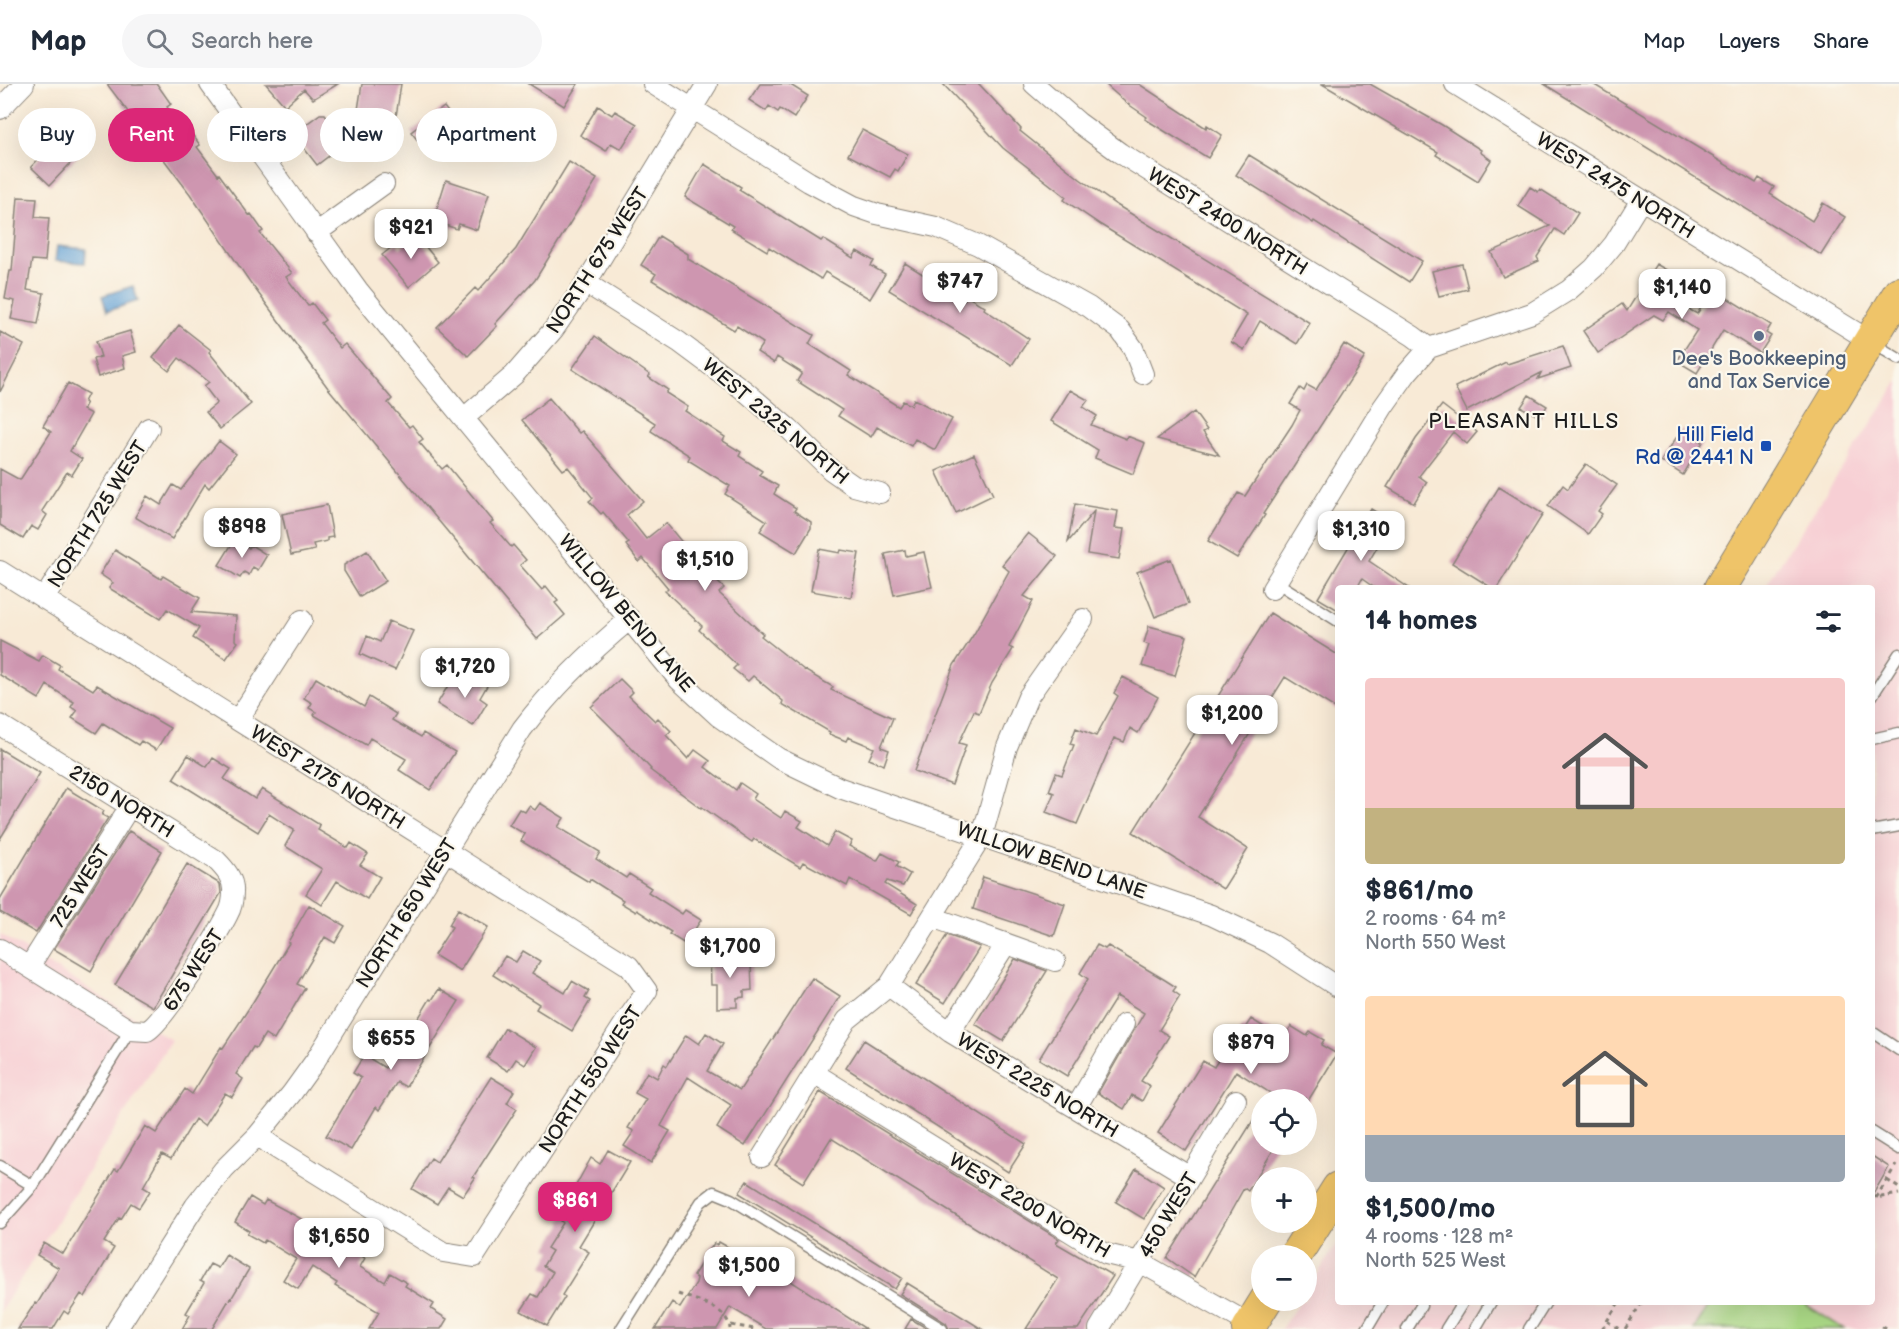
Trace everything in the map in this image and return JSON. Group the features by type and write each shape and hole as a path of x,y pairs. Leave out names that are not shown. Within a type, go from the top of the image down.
{"main road":[{"path":"1722,585 1899,293"},
{"path":"1302,1245 1335,1193"}],"street":[{"path":"0,109 24,84"},
{"name":"WILLOW BEND LANE","path":"210,84 358,290 679,680 718,717 778,758 840,788 1221,919 1270,943 1335,985"},
{"path":"653,84 809,182 854,206 936,227 978,245 1089,307 1120,330 1132,348 1143,374"},
{"name":"NORTH 675 WEST","path":"464,418 514,375 554,329 586,283 708,84"},
{"name":"WEST 2400 NORTH","path":"1034,84 1079,123 1120,153 1429,348"},
{"name":"WEST 2475 NORTH","path":"1455,84 1869,341"},
{"path":"316,233 384,184"},
{"path":"1274,585 1383,407 1429,348 1532,313 1569,290 1594,268 1614,244 1641,200"},
{"name":"WEST 2325 NORTH","path":"586,283 679,342 745,391 831,470 854,486 880,493"},
{"name":"NORTH 725 WEST","path":"44,599 149,428"},
{"name":"WEST 2175 NORTH","path":"0,571 629,966 647,991"},
{"name":"NORTH 650 WEST","path":"117,1329 195,1206 224,1168 258,1135 315,1061 522,729 545,699 569,674 630,619"},
{"path":"762,1157 847,1020 889,986 982,836 1007,747 1028,697 1083,619"},
{"path":"238,720 302,620"},
{"name":"2150 NORTH","path":"0,726 216,860 231,878 233,886"},
{"name":"725 WEST","path":"29,967 130,806"},
{"name":"675 WEST","path":"130,1030 147,1031 162,1017 228,913 232,905 233,886"},
{"path":"932,917 1055,962"},
{"path":"950,1032 1006,944"},
{"path":"0,949 130,1030"},
{"name":"WEST 2225 NORTH","path":"889,986 950,1032 1190,1177"},
{"name":"NORTH 550 WEST","path":"258,1135 443,1252 474,1257 627,1018 647,991"},
{"path":"1076,1108 1124,1024"},
{"name":"WEST 2200 NORTH","path":"814,1073 1106,1254 1140,1262 1255,1321"},
{"name":"450 WEST","path":"1099,1329 1236,1100"}],"lane":[{"path":"1869,341 1899,359"},
{"path":"1274,585 1335,619"},
{"path":"1875,691 1899,654"},
{"path":"1875,738 1899,733"},
{"path":"1875,830 1899,826"},
{"path":"0,1223 33,1186 130,1030"},
{"path":"1875,1034 1899,1050"},
{"path":"1875,1134 1899,1149"},
{"path":"0,1166 33,1186"},
{"path":"621,1329 701,1202 714,1192 731,1198 942,1329"},
{"path":"1367,1329 1381,1305"},
{"path":"1446,1329 1461,1305"},
{"path":"1474,1329 1489,1305"},
{"path":"1529,1329 1544,1305"},
{"path":"1407,1329 1421,1306"}],"path":[{"path":"1875,1195 1896,1165"},
{"path":"1887,1180 1899,1188"},
{"path":"1875,1196 1899,1194"},
{"path":"678,1294 712,1306 722,1314 730,1327 755,1329"},
{"path":"1602,1329 1617,1305"},
{"path":"1625,1329 1640,1305"},
{"path":"1606,1321 1619,1329"}],"shaded area":[{"path":"1899,381 1899,1329 1281,1329 1293,1311 1317,1311 1317,1275 1335,1247 1335,1305 1875,1305 1875,585 1766,585"},
{"path":"0,934 171,1040 0,1312"}],"green space":[{"path":"1709,1305 1807,1305 1844,1329 1694,1329"}],"water":[{"path":"57,246 86,249 85,263 55,261"},
{"path":"133,286 138,301 107,311 102,296"}],"building":[{"path":"107,84 157,84 171,104 168,108 125,108"},
{"path":"266,84 338,84 313,99 304,89 285,106"},
{"path":"362,84 401,84 397,108 358,108"},
{"path":"529,84 578,84 564,106"},
{"path":"760,84 789,84 808,96 794,118 780,109 778,112 769,106 766,111 749,100"},
{"path":"943,84 979,84 1021,129 1020,131 1080,179 1115,204 1310,323 1297,344 1260,321 1244,350 1231,342 1247,315 1064,200 1066,197 1003,148"},
{"path":"1105,84 1139,84 1206,128 1207,125 1222,135 1208,158 1145,119 1147,117"},
{"path":"1322,84 1370,84 1442,125 1481,150 1480,152 1491,160 1478,181 1436,155 1438,152"},
{"path":"1544,84 1593,84 1756,183 1759,178 1774,187 1770,194 1812,221 1823,203 1845,217 1821,255"},
{"path":"598,106 612,115 615,111 637,124 621,149 611,143 606,151 580,135"},
{"path":"320,114 321,162 317,165 308,153 308,123"},
{"path":"416,128 416,138 411,132"},
{"path":"862,130 908,154 898,171 895,169 890,177 848,155"},
{"path":"195,138 200,145 197,147 207,162 219,174 249,215 251,214 263,231 260,233 292,273 286,277 308,306 312,303 325,320 321,323 340,348 345,344 392,399 388,403 409,427 412,425 423,439 419,442 442,469 447,465 493,521 490,523 526,560 520,565 542,590 546,586 558,601 555,603 565,615 537,639 328,388 250,282 166,162 195,162"},
{"path":"1249,155 1422,261 1409,282 1314,221 1313,223 1236,175"},
{"path":"36,162 72,162 50,185 31,167"},
{"path":"569,162 597,179 535,280 495,324 497,326 468,356 437,327 475,288 478,291 516,249"},
{"path":"704,164 741,187 739,190 821,241 823,239 853,258 857,251 874,261 871,266 885,274 870,299 825,272 821,279 769,247 767,251 731,229 733,226 685,197"},
{"path":"446,180 489,194 477,230 459,224 457,229 433,221"},
{"path":"1530,187 1538,192 1540,189 1578,213 1564,235 1555,229 1537,257 1539,261 1503,277 1491,252 1550,226 1518,206"},
{"path":"18,197 37,198 35,217 49,218 45,261 32,260 27,290 44,293 38,324 11,319 15,301 5,299 10,271 12,271"},
{"path":"416,235 438,262 409,287 382,255 397,243 400,248"},
{"path":"659,236 688,254 688,259 814,335 809,344 851,371 848,375 899,407 903,401 911,405 914,399 952,419 935,450 915,439 911,446 877,427 871,437 838,416 842,410 797,381 802,373 777,357 774,363 757,352 763,343 737,326 734,330 652,280 656,274 641,265"},
{"path":"905,263 964,300 967,296 985,307 984,309 1029,339 1012,365 889,290"},
{"path":"1462,264 1468,289 1439,296 1432,271"},
{"path":"1656,264 1677,276 1666,296 1697,314 1713,289 1771,325 1766,333 1771,336 1760,353 1723,330 1697,373 1677,361 1697,330 1669,312 1663,320 1654,315 1598,353 1583,331 1622,304 1627,311"},
{"path":"179,325 211,350 209,352 251,404 220,429 206,412 217,403 204,386 209,382 179,358 169,371 153,358"},
{"path":"130,331 136,352 122,356 125,368 98,377 93,359 101,357 96,341"},
{"path":"0,332 24,345 0,392"},
{"path":"595,336 650,375 648,377 668,390 666,393 688,407 685,411 725,437 723,441 741,452 739,456 762,471 759,475 778,486 774,494 796,508 794,511 811,522 811,528 796,553 760,531 767,521 725,494 730,486 688,460 690,456 651,431 655,423 572,369"},
{"path":"1344,344 1365,357 1237,558 1208,541 1238,493 1245,496 1292,425 1300,410 1290,404 1300,388 1304,391 1307,385 1316,390"},
{"path":"1563,346 1571,368 1538,379 1541,373 1467,411 1455,387 1506,362 1507,364"},
{"path":"68,383 88,394 83,410 91,414 70,451 82,459 72,475 67,472 42,511 47,515 38,530 31,526 23,539 0,525 0,469 20,480 51,432 43,426"},
{"path":"1070,390 1088,400 1083,407 1097,416 1091,425 1126,439 1127,436 1145,443 1133,474 1095,458 1098,450 1051,421"},
{"path":"1529,395 1547,406 1540,417 1521,407"},
{"path":"549,398 579,433 582,431 643,501 627,515 646,539 666,523 694,557 693,559 724,588 719,593 763,634 761,636 804,670 833,687 831,690 893,718 881,747 889,750 884,765 869,759 874,748 848,737 846,741 829,734 830,732 782,704 783,701 753,676 748,681 733,669 737,665 699,630 702,626 665,591 668,588 643,558 639,562 626,545 629,543 603,512 601,514 589,501 593,498 568,467 563,470 522,420"},
{"path":"1442,405 1477,432 1467,444 1453,432 1419,476 1427,482 1414,503 1387,487 1416,439"},
{"path":"1194,412 1207,430 1203,432 1219,455 1157,439"},
{"path":"1682,429 1703,442 1683,475 1661,461"},
{"path":"219,441 236,454 209,488 205,484 172,539 135,517 147,496 161,505 173,485 181,490"},
{"path":"974,454 993,495 956,513 936,471"},
{"path":"1586,464 1617,485 1598,511 1602,514 1588,534 1548,506 1563,485 1568,489"},
{"path":"1499,487 1543,514 1499,585 1487,585 1452,563"},
{"path":"1075,504 1118,511 1115,528 1124,529 1119,559 1087,554 1094,511 1068,542"},
{"path":"327,505 333,537 313,544 315,550 291,555 282,514"},
{"path":"1371,509 1392,522 1369,561 1405,585 1371,585 1362,579 1359,585 1335,585 1335,608 1318,598"},
{"path":"1028,533 1057,556 1024,596 1033,601 1009,647 1013,649 992,683 979,713 974,711 959,743 966,745 952,785 914,771 954,665 1009,571 1002,565"},
{"path":"235,539 267,555 258,570 253,567 249,575 244,572 240,578 219,565"},
{"path":"819,549 840,553 841,550 859,553 851,598 811,591"},
{"path":"115,550 161,579 163,576 200,598 191,612 236,616 235,640 238,642 226,659 193,638 199,628 167,609 160,619 109,588 113,583 100,574"},
{"path":"905,550 906,556 924,552 932,587 894,595 885,554"},
{"path":"367,551 386,581 360,597 344,571 344,565"},
{"path":"1171,559 1188,604 1155,617 1137,572"},
{"path":"1270,613 1335,653 1335,708 1285,677 1198,817 1248,849 1223,889 1133,832"},
{"path":"389,621 413,631 395,670 360,654 367,636 380,642"},
{"path":"1149,626 1187,636 1175,676 1142,666 1149,645 1144,643"},
{"path":"0,641 39,661 43,655 60,665 58,669 93,690 97,685 170,728 156,750 141,741 138,745 103,723 96,733 72,718 77,711 71,707 74,702 47,685 39,699 0,675"},
{"path":"472,675 488,684 480,698 487,703 473,726 437,704 452,679 460,683 464,678 469,681"},
{"path":"1123,677 1158,697 1138,733 1130,728 1124,742 1114,738 1077,824 1046,812 1054,793 1049,791 1056,773 1062,775 1074,745 1070,744 1076,728 1096,736 1118,696 1114,693"},
{"path":"316,678 364,707 369,697 396,714 392,720 421,737 423,733 455,752 430,790 399,770 406,759 370,738 366,745 314,715 316,712 309,708 312,703 304,698"},
{"path":"620,679 633,692 629,696 655,721 658,718 671,731 666,735 688,759 695,750 710,761 705,767 736,790 740,783 756,794 753,799 781,818 785,811 802,821 798,827 827,846 835,832 852,841 849,846 877,861 882,853 899,862 896,866 910,874 903,886 887,881 885,884 917,904 911,914 850,879 847,886 803,862 800,867 754,839 752,842 650,770 591,707"},
{"path":"0,749 40,773 0,839"},
{"path":"188,755 207,767 213,758 231,769 224,779 255,799 262,789 320,825 318,830 348,848 351,843 368,854 360,865 380,877 367,899 337,881 322,905 306,894 322,869 285,846 294,830 269,814 258,832 173,779"},
{"path":"66,788 104,811 102,815 108,818 36,933 0,912 0,899"},
{"path":"540,803 564,818 558,827 600,852 596,859 626,878 629,874 651,888 648,892 682,914 685,910 701,920 685,944 637,910 636,912 621,903 623,900 590,879 589,882 521,841 525,834 509,825 519,809 525,812 529,806 535,810"},
{"path":"129,831 162,851 91,971 54,949"},
{"path":"187,864 220,884 221,893 153,1007 115,985"},
{"path":"983,877 1065,904 1054,936 973,909"},
{"path":"309,905 345,926 335,943 325,937 297,984 305,988 274,1040 265,1034 256,1048 253,1047 236,1074 243,1079 232,1097 225,1093 204,1126 195,1119 171,1159 162,1154 143,1187 150,1191 139,1208 131,1203 104,1242 114,1248 85,1297 81,1294 68,1314 64,1311 53,1329 18,1329 35,1303 37,1304 59,1268 37,1255 44,1243 63,1254 115,1169 118,1171 145,1126 156,1133 185,1089 192,1094 221,1047 223,1048 253,1002"},
{"path":"458,909 488,927 460,971 434,955 452,927 449,925"},
{"path":"947,935 980,947 945,1003 916,985"},
{"path":"1097,945 1105,949 1108,946 1165,980 1176,987 1173,991 1180,996 1159,1030 1169,1036 1141,1081 1150,1086 1142,1101 1132,1095 1124,1109 1098,1093 1144,1013 1117,996 1067,1076 1039,1059 1088,979 1080,973"},
{"path":"523,951 540,961 532,973 565,993 572,981 589,991 585,998 590,1001 572,1031 536,1009 539,1004 493,975 505,956 516,962"},
{"path":"728,953 729,962 751,962 752,990 744,991 744,997 737,998 737,1007 717,1008 717,985 711,985 710,954"},
{"path":"1015,959 1047,971 1003,1041 975,1024"},
{"path":"812,978 840,996 745,1146 717,1128 731,1105 688,1077 661,1126 670,1131 651,1163 624,1146 634,1131 628,1128 646,1099 635,1093 647,1072 657,1078 664,1064 667,1066 686,1035 699,1044 706,1033 723,1044 707,1071 740,1090"},
{"path":"439,989 459,1001 406,1087 397,1082 379,1110 376,1107 351,1150 326,1136 361,1078 353,1073 364,1055 385,1068 410,1028 412,1029 430,999 432,1000"},
{"path":"1251,1019 1275,1034 1277,1031 1286,1035 1291,1026 1307,1036 1310,1032 1324,1040 1321,1045 1335,1053 1335,1057 1315,1089 1264,1089 1236,1071 1186,1151 1158,1133 1203,1061 1214,1067 1232,1038 1234,1039 1242,1027 1245,1028"},
{"path":"505,1028 536,1047 525,1065 516,1059 508,1071 487,1058"},
{"path":"864,1040 1026,1144 1008,1172 846,1068"},
{"path":"491,1077 514,1091 507,1103 517,1109 463,1196 448,1187 437,1204 412,1189 431,1158 437,1162"},
{"path":"820,1092 1059,1239 1056,1243 1113,1276 1078,1329 1026,1329 1058,1279 831,1138 803,1183 775,1165"},
{"path":"1251,1124 1251,1155 1270,1155 1263,1167 1251,1167 1251,1186 1248,1191 1244,1188 1194,1277 1167,1258"},
{"path":"608,1150 630,1162 579,1246 589,1252 562,1295 565,1297 547,1326 521,1311 532,1294 538,1297 553,1272 543,1266 552,1251 547,1248 570,1207 563,1202 573,1186 575,1187 591,1158 600,1164"},
{"path":"1875,1158 1889,1167 1875,1191"},
{"path":"1136,1169 1164,1187 1144,1219 1116,1202"},
{"path":"747,1181 902,1278 895,1289 739,1193"},
{"path":"250,1197 263,1205 266,1200 311,1224 306,1233 344,1256 349,1248 365,1258 360,1267 385,1282 390,1273 407,1283 405,1286 434,1304 431,1309 447,1319 441,1329 369,1329 379,1312 335,1286 337,1283 312,1267 298,1289 283,1280 296,1259 265,1240 263,1243 247,1234 249,1231 235,1222"},
{"path":"719,1242 738,1253 739,1250 746,1255 747,1253 866,1329 766,1329 730,1307 717,1329 655,1329 672,1302 680,1308 696,1283 697,1278 693,1276 714,1243 717,1245"},
{"path":"226,1255 249,1269 212,1329 182,1329 190,1315 186,1313 204,1283 200,1281 210,1264 218,1268"},
{"path":"907,1283 982,1329 949,1329 946,1323 900,1294"},
{"path":"911,1319 928,1329 905,1329"}],"place":[{"name":"Dee's Bookkeeping and Tax Service","path":"1759,336"},
{"name":"Hill Field Rd @ 2441 N","path":"1766,446"}],"district":[{"name":"PLEASANT HILLS","path":"1524,421"}]}
